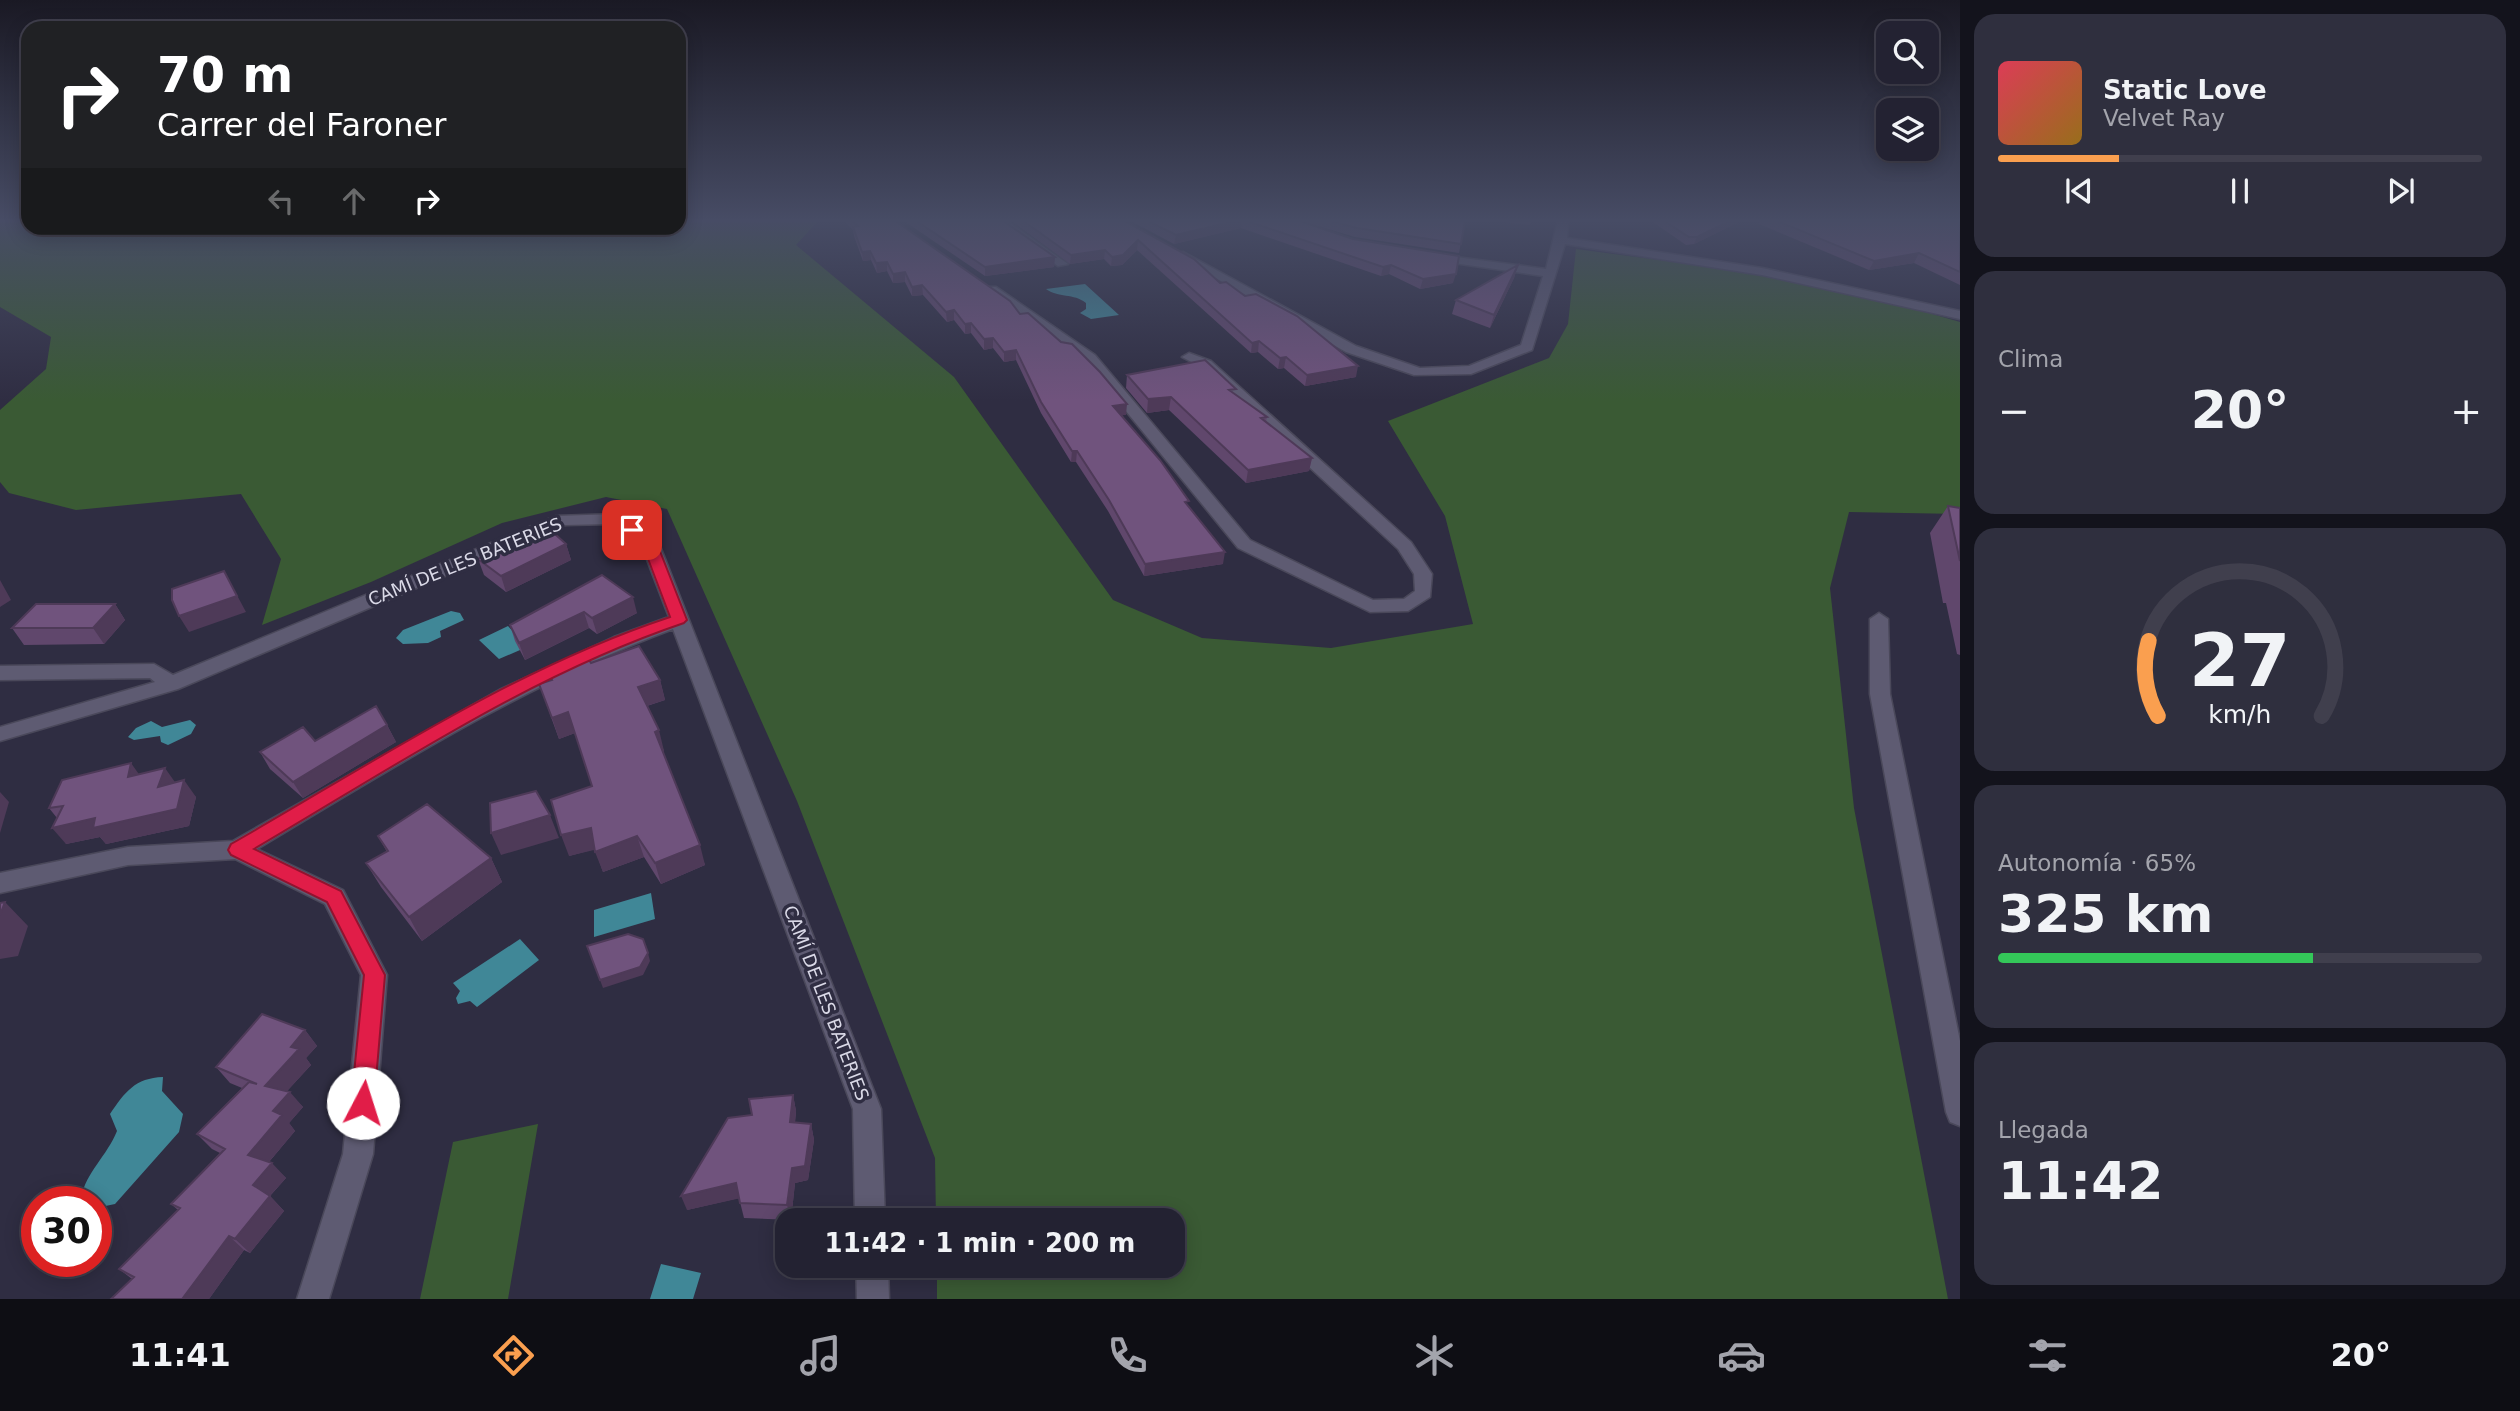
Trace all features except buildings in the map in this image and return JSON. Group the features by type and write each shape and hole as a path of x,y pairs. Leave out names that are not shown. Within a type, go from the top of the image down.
{"street":[{"path":"978,281 1090,358 1244,544 1370,606 1408,605 1424,593 1423,574 1405,546 1206,364 1189,357"},
{"path":"1227,281 1351,349 1419,372 1471,370 1527,347 1548,281"},
{"path":"1805,281 1960,315"},
{"name":"CAMÍ DE LES BATERIES","path":"0,734 171,684 562,520 616,519 649,541 867,1109 870,1208"},
{"path":"1879,619 1880,694 1960,1112"},
{"path":"0,883 128,856 237,850 535,677 623,638 679,620"},
{"path":"0,673 154,671 171,684"},
{"path":"237,850 334,897 374,975 358,1154 313,1299"},
{"path":"872,1278 873,1299"}],"green space":[{"path":"0,281 839,281 954,377 1113,600 1202,638 1331,648 1473,624 1445,516 1388,421 1549,358 1568,324 1573,281 1786,281 1908,307 1960,322 1960,514 1849,512 1830,588 1854,808 1948,1299 937,1299 937,1278 1185,1278 1185,1208 936,1208 935,1158 797,801 667,509 606,497 502,523 371,582 262,625 281,559 241,494 76,510 9,493 0,482 0,410 46,369 51,337 0,307"},
{"path":"538,1124 508,1299 420,1299 453,1142"}],"water":[{"path":"1085,284 1119,315 1091,319 1080,313 1086,309 1086,303 1046,289"},
{"path":"451,611 460,613 464,620 440,631 441,637 428,643 403,644 396,638 403,630"},
{"path":"508,626 527,647 499,659 479,640"},
{"path":"190,720 196,725 191,734 168,745 161,742 160,736 134,740 128,737 136,728 151,721 162,727"},
{"path":"651,893 655,919 594,937 594,910"},
{"path":"520,939 539,960 477,1007 470,1001 458,1004 456,998 460,991 453,983"},
{"path":"163,1077 162,1091 183,1114 179,1132 112,1205 112,1186 85,1186 117,1131 110,1114 132,1088 153,1078"},
{"path":"661,1264 701,1273 693,1299 650,1299"}],"route":[{"path":"363,1103 374,975 334,897 237,850 535,677 623,638 679,620 649,541 632,530"}]}
